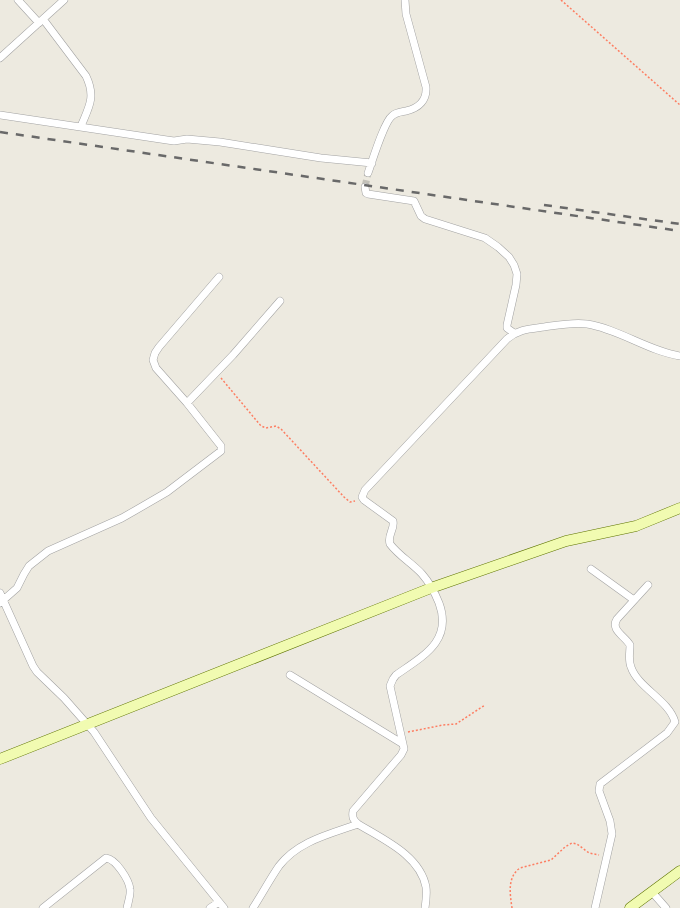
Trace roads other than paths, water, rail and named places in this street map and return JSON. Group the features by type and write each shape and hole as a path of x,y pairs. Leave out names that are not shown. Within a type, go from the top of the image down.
{"main road":[{"path":"0,759 431,588 566,541 636,526 680,508"},
{"path":"630,908 680,871"}],"street":[{"path":"18,0 41,21 86,76 92,93 91,103 81,126"},
{"path":"0,58 64,0"},
{"path":"368,173 388,120 396,113 410,110 419,106 423,102 427,93 406,14 405,0"},
{"path":"0,115 167,140 187,139 220,142 321,158 372,163"},
{"path":"365,187 366,193 368,194 414,201 419,212 425,219 485,238 509,257 517,274 507,325 507,328 514,333"},
{"path":"2,602 17,588 29,566 48,551 122,518 166,492 222,450 221,446 187,403 156,368 153,360 159,347 218,277"},
{"path":"187,403 280,301"},
{"path":"425,908 427,894 426,886 420,869 399,850 358,824 352,816 353,811 401,755 404,749 390,686 393,679 438,641 442,632 443,623 442,612 427,580 390,544 388,540 394,524 393,521 362,498 365,490 514,333 522,330 562,324 586,324 680,356"},
{"path":"591,568 634,600"},
{"path":"595,908 612,829 599,791 600,784 677,725 670,712 633,672 629,662 630,645 614,625 617,619 648,585"},
{"path":"0,593 2,602 37,672 64,698 88,725 151,818 224,908"},
{"path":"290,675 403,744"},
{"path":"253,908 280,864 300,847 314,839 358,824"},
{"path":"44,908 106,858 113,860 125,876 129,885 130,895 127,908"},
{"path":"652,892 666,908"},
{"path":"210,908 219,902"}],"tunnel":[{"path":"365,187 368,173"}],"railway":[{"path":"0,132 680,231"},
{"path":"544,205 680,224"}]}
